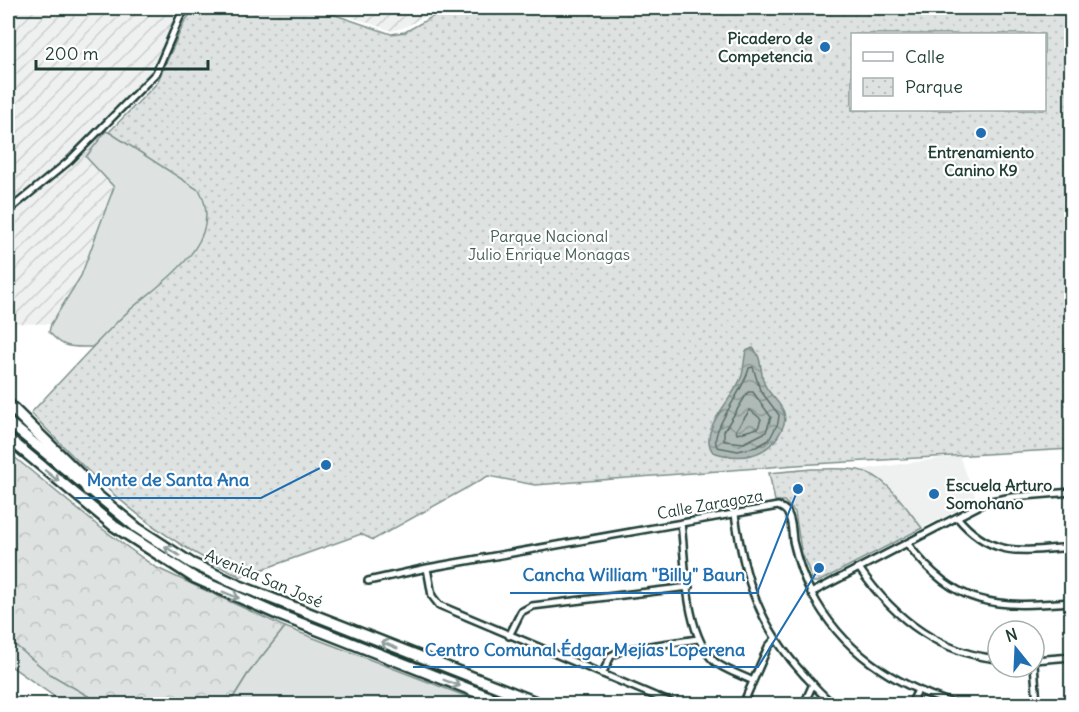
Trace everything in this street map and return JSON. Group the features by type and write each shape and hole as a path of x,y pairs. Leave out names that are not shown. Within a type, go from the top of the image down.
{"highway":[{"path":"8,404 79,474 88,490"}],"main road":[{"name":"Avenida San José","path":"8,422 88,490 164,546 229,582 542,705"},
{"name":"Avenida San José","path":"8,438 114,526 195,578 277,614 507,705"}],"street":[{"path":"8,211 69,160 155,75 180,17 187,8"},
{"path":"811,593 986,502 1071,492"},
{"name":"Calle Zaragoza","path":"368,581 427,568 777,506 787,511 799,563 811,593 828,620 853,648 886,674 917,692 955,705"},
{"path":"735,514 747,581 760,612 775,639 834,705"},
{"path":"957,517 978,540 999,548 1017,551 1071,547"},
{"path":"681,523 698,639 716,662 753,681"},
{"path":"907,543 938,578 971,596 993,603 1020,606 1071,602"},
{"path":"427,568 432,596 439,605 674,705"},
{"path":"859,568 887,605 910,625 951,647 986,656"},
{"path":"509,636 517,616 532,606 689,587"},
{"path":"602,674 611,656 622,650 698,639"},
{"path":"743,705 768,647 775,639"},
{"path":"1046,660 1071,657"},
{"path":"1035,679 1037,705"},
{"path":"804,705 813,684"},
{"path":"911,705 917,692"}],"shaded area":[{"path":"8,8 193,8 182,20 160,76 103,135 114,187 81,276 51,324 8,323"},
{"path":"325,8 441,8 403,28 392,31"},
{"name":"Escuela Arturo Somohano","path":"959,456 977,500 922,528 887,486 871,474 859,470"}],"green space":[{"name":"Parque Nacional Julio Enrique Monagas","path":"195,8 315,8 391,34 405,32 448,8 1071,8 1071,449 796,465 535,485 488,476 373,540 361,534 241,577 179,544 127,506 80,463 31,413 119,320 182,264 195,248 204,231 206,212 200,191 109,132 157,83 185,21"},
{"path":"106,131 200,174 225,229 92,347 73,347 59,342 49,332 51,324 81,276 114,187 86,157"},
{"path":"8,452 97,525 155,567 285,627 247,675 229,704 102,704 50,674 8,639"},
{"path":"812,469 852,469 878,478 902,502 922,528 818,582 813,582 801,550 795,512 784,501 775,501 769,473"},
{"path":"285,627 486,704 229,704 247,675"},
{"path":"8,639 50,674 102,704 65,704 8,664"}],"water":[{"path":"753,348 759,359 766,387 784,413 783,427 768,447 752,455 733,456 713,452 709,443 713,424 738,384 746,351"}],"place":[{"name":"Picadero de Competencia","path":"825,47"},
{"name":"Entrenamiento Canino K9","path":"981,133"},
{"name":"Monte de Santa Ana","path":"326,465"},
{"name":"Cancha William \"Billy\" Baun","path":"798,489"},
{"name":"Escuela Arturo Somohano","path":"934,494"},
{"name":"Centro Comunal Édgar Mejías Loperena","path":"819,568"}]}
